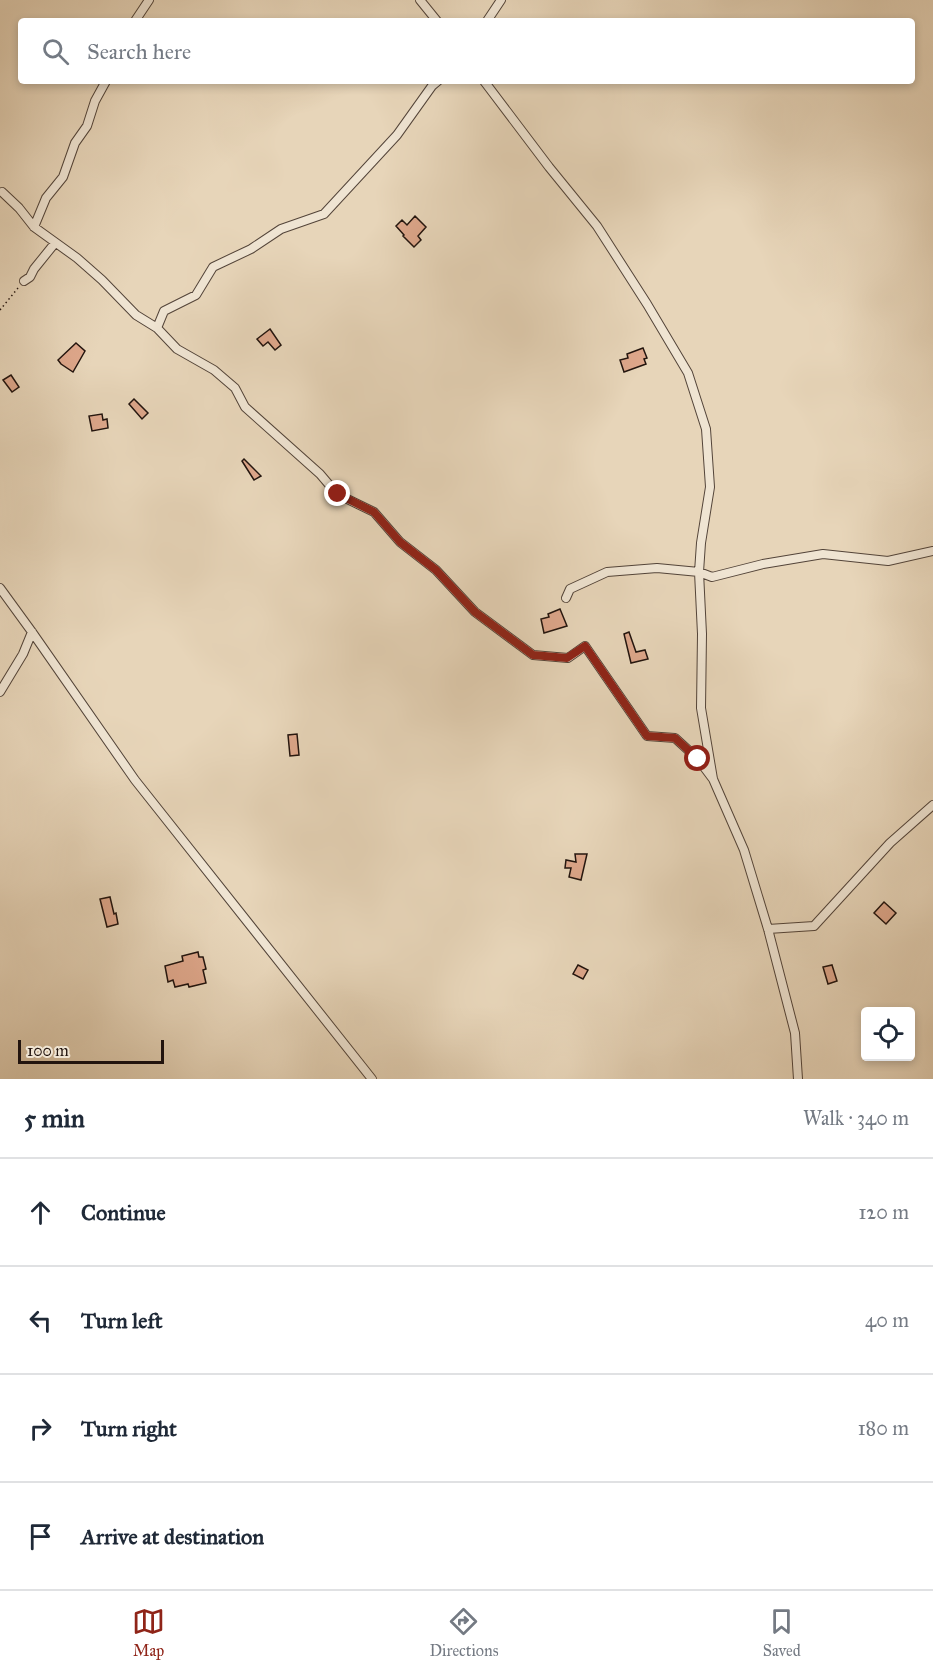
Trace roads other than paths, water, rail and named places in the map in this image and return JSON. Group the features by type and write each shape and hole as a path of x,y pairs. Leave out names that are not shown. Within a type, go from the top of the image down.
{"street":[{"path":"137,18 149,0"},
{"path":"420,0 435,18"},
{"path":"489,18 501,0"},
{"path":"34,227 46,198 63,177 75,143 87,126 95,101 104,84"},
{"path":"157,328 164,311 196,295 213,267 251,249 281,229 324,214 398,135 434,84"},
{"path":"486,84 597,226 688,373 706,429 710,487 699,572 702,634 701,708 713,779"},
{"path":"2,192 34,227 77,258 136,315 157,328 177,349 214,370 235,388 245,407 320,474 338,494 374,512 400,542 436,570 454,591 483,618 533,655 567,658 585,646 647,736 675,738 698,759 713,779 744,850 768,929 795,1034 798,1079"},
{"path":"24,281 30,277 34,268 54,243"},
{"path":"567,598 570,589 607,572 657,568 699,572 712,577 763,564 823,554 888,561 933,551"},
{"path":"0,588 135,780 372,1079"},
{"path":"0,692 23,654 32,632"},
{"path":"768,929 814,926 890,843 933,805"}]}
